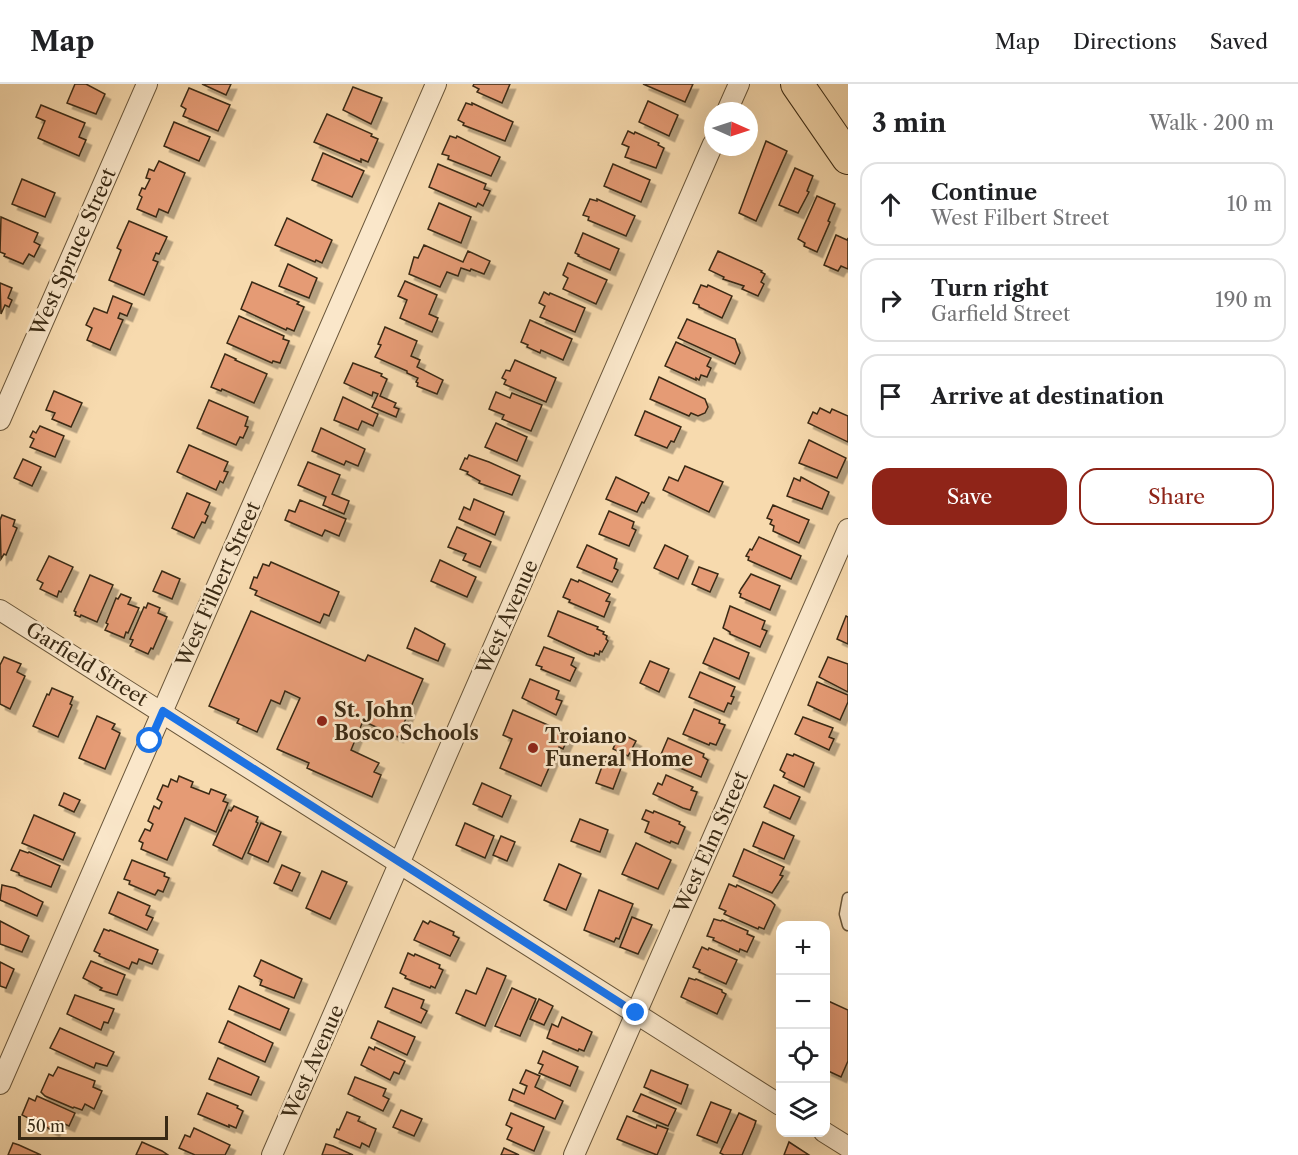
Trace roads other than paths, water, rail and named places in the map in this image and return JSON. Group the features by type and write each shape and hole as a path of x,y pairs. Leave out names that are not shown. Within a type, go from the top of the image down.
{"main road":[{"path":"796,84 848,158"}],"street":[{"name":"West Spruce Street","path":"0,420 147,84"},
{"name":"West Filbert Street","path":"0,1084 436,84"},
{"path":"731,102 739,84"},
{"name":"West Avenue","path":"272,1155 708,156"},
{"name":"West Elm Street","path":"574,1155 848,529"},
{"name":"Garfield Street","path":"0,610 163,711 776,1102"},
{"path":"830,1136 848,1147"}],"lane":[{"path":"848,898 845,914 848,926"}],"place":[{"name":"St. John Bosco Schools","path":"322,721"},
{"name":"Troiano Funeral Home","path":"533,748"}]}
